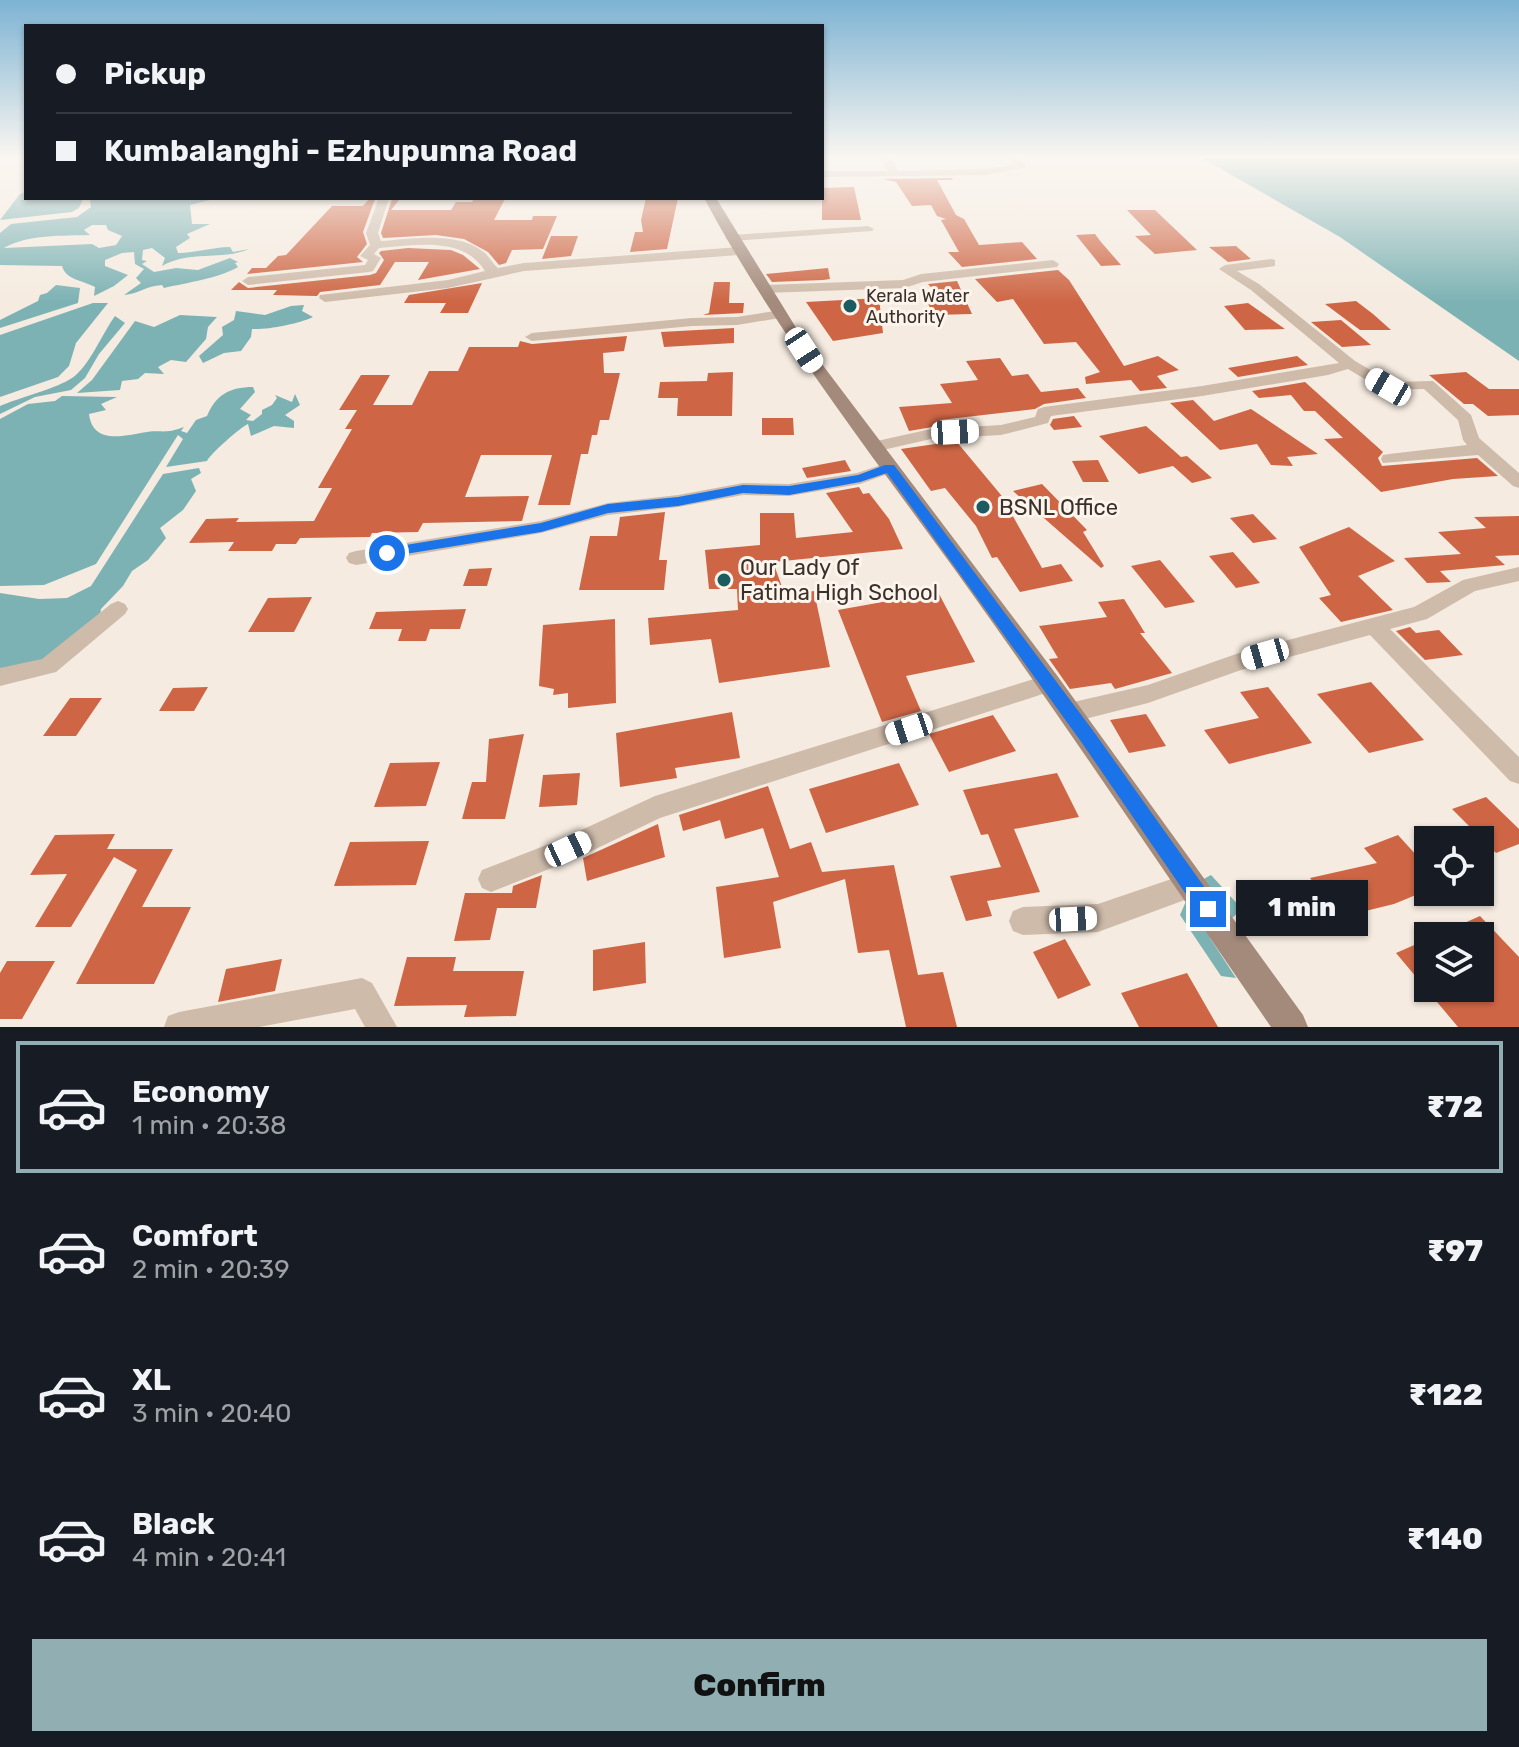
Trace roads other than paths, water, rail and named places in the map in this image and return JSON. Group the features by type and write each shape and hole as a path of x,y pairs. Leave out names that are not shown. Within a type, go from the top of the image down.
{"main road":[{"path":"714,206 735,244 816,368 1069,713 1291,1027"}],"street":[{"path":"376,245 372,233 381,206"},
{"path":"325,298 448,284 524,267 868,229"},
{"path":"248,281 369,268 375,258 366,256 376,245 422,242 472,248 487,258 490,269 496,272"},
{"path":"1271,263 1225,269 1255,287 1350,364 1388,387 1428,384 1465,418 1471,440 1519,482"},
{"path":"765,289 890,285 921,278 1053,264"},
{"path":"532,337 692,322 737,321 781,314"},
{"path":"874,447 931,434 1001,430 1042,420 1044,412 1202,391 1328,371 1350,364"},
{"path":"1389,459 1482,449"},
{"path":"356,558 541,527 608,509 743,489 789,490 860,478 890,467"},
{"path":"1069,713 1148,694 1239,662 1420,613 1470,585 1519,574"},
{"path":"0,677 48,666 118,609"},
{"path":"1372,624 1519,773"},
{"path":"491,879 568,849 655,808 1047,684"},
{"path":"1023,921 1098,918 1192,885"},
{"path":"179,1027 362,993 382,1027"}],"water":[{"path":"11,206 80,206 72,212 0,220"},
{"path":"190,206 192,224 210,224 187,234 190,238 176,247 178,253 223,247 230,247 233,252 249,249 238,253 183,258 162,266 165,258 152,248 143,250 142,260 147,261 142,264 154,272 176,268 198,270 230,258 238,262 235,263 238,267 202,280 164,288 162,285 156,286 124,295 141,283 136,278 144,269 135,264 134,252 105,260 105,266 128,275 94,296 95,287 71,277 62,266 0,265 0,233 11,224 77,217 91,207","holes":["92,225 106,225 108,230 122,236 116,245 99,248 92,244 4,248 34,238 90,235 84,230"]},
{"path":"1286,206 1519,206 1519,361 1340,237"},
{"path":"56,285 80,288 78,303 0,328 0,320 38,301 40,295"},
{"path":"93,303 108,303 76,343 69,366 58,377 0,397 0,335"},
{"path":"304,305 302,311 313,317 282,326 252,329 251,337 241,351 224,353 203,363 199,356 223,335 222,327 234,320 236,311 265,315"},
{"path":"180,315 217,317 208,327 206,339 186,362 171,360 158,367 164,374 145,373 138,379 122,381 120,390 77,393 92,380 135,321 154,327"},
{"path":"115,316 125,323 99,354 85,378 71,390 35,397 0,414 0,406 57,385 78,373"},
{"path":"253,387 255,392 240,409 251,415 246,420 253,421 262,414 262,410 277,398 275,395 292,402 295,394 300,405 285,415 294,421 294,428 274,426 251,436 248,424 207,461 166,467 183,439 178,435 96,564 44,585 0,586 0,419 28,404 55,401 62,396 117,397 101,404 106,410 89,414 97,431 104,435 120,436 184,427 181,431 187,433 196,420 207,416 224,394"},
{"path":"199,468 201,473 191,479 196,491 183,510 160,528 166,538 148,560 132,571 123,586 101,609 99,622 39,662 0,671 0,593 39,599 67,598 91,586 163,474"},
{"path":"1211,875 1242,909 1210,938 1236,978 1221,976 1180,915 1193,885"}],"place":[{"name":"Kerala Water Authority","path":"850,306"},
{"name":"BSNL Office","path":"983,507"},
{"name":"Our Lady Of Fatima High School","path":"724,580"}]}
